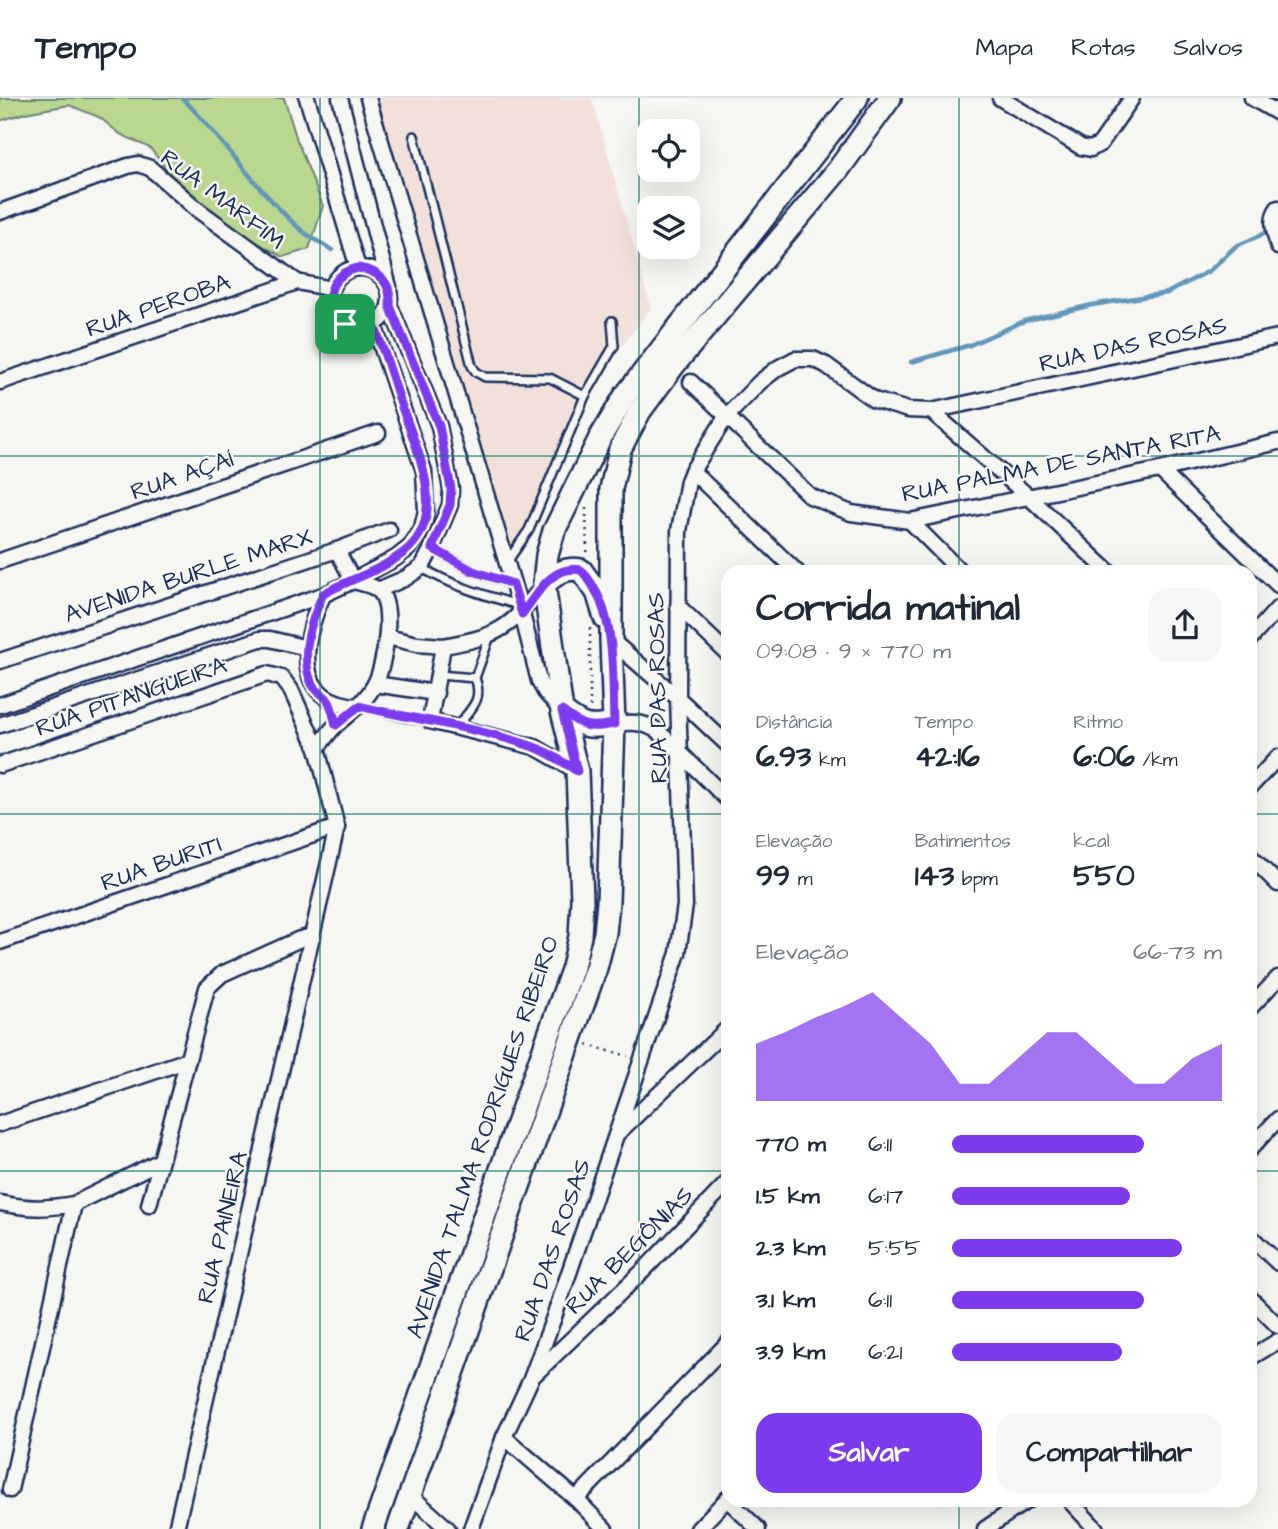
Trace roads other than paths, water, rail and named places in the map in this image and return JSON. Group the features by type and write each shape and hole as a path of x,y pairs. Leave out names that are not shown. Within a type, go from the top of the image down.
{"main road":[{"name":"AVENIDA TALMA RODRIGUES RIBEIRO","path":"373,1529 573,967 580,936 582,900 577,771 562,711 544,584 547,555 554,531 600,438 625,396 858,98"},
{"name":"AVENIDA TALMA RODRIGUES RIBEIRO","path":"398,1529 571,1040 605,933 614,724 611,489 620,449 640,411 674,365 838,170 890,98"},
{"path":"544,584 560,571 572,568 581,570 597,592 611,640"},
{"path":"562,711 589,728 614,724"}],"street":[{"path":"307,98 358,268"},
{"path":"340,98 389,287 390,306 439,426 451,489 450,505 422,567 406,578 378,590"},
{"path":"368,98 540,681 545,692 562,711"},
{"path":"1000,98 1081,147 1091,149 1100,144 1132,98"},
{"path":"1252,98 1278,113"},
{"name":"RUA MARFIM","path":"0,212 138,164 150,168 216,225 297,282"},
{"path":"1276,235 1278,208"},
{"path":"389,287 382,276 371,270 358,268 342,274 331,289 330,299 337,318 354,328 374,326 384,317 390,306"},
{"path":"297,282 331,289"},
{"name":"RUA PEROBA","path":"0,382 297,282"},
{"path":"0,705 323,594 396,558 410,547 422,528 426,510 424,471 374,326"},
{"name":"RUA DAS ROSAS","path":"471,1529 504,1437 531,1378 678,953 685,905 678,698 679,531 692,471 726,417 760,382 795,359 813,359 826,365 874,400 908,410 931,411 1278,337"},
{"name":"RUA PALMA DE SANTA RITA","path":"691,382 810,496 851,513 910,521 1160,470 1278,442"},
{"path":"931,411 1102,565"},
{"name":"RUA AÇAÍ","path":"0,561 378,433"},
{"path":"1160,470 1278,585"},
{"path":"692,471 790,565"},
{"path":"910,521 954,565"},
{"name":"AVENIDA BURLE MARX","path":"0,661 337,551 389,530"},
{"path":"337,551 353,581 378,590 384,599 387,637 375,684 359,706 336,725 317,748 337,827"},
{"path":"387,637 417,644 443,646 490,636 521,610 544,584"},
{"path":"323,594 311,623 307,648 311,681 316,691 328,700 342,705 359,706"},
{"path":"678,606 721,647"},
{"path":"1257,631 1278,608"},
{"path":"0,725 260,639 307,648"},
{"path":"611,640 721,739"},
{"path":"443,646 430,721 535,747 577,771"},
{"name":"RUA PITANGUEIRA","path":"0,765 267,674 282,678 291,690 317,748"},
{"path":"375,684 436,693"},
{"path":"328,700 336,725"},
{"path":"614,724 637,722 647,724 658,731 721,793"},
{"path":"1257,780 1278,757"},
{"name":"RUA PAINEIRA","path":"176,1529 337,827"},
{"name":"RUA BURITI","path":"0,942 337,827"},
{"path":"1257,865 1278,884"},
{"path":"149,1205 207,988 222,974 300,939 313,936"},
{"path":"1257,1000 1278,978"},
{"path":"616,1136 721,1035"},
{"path":"0,1124 188,1060"},
{"path":"1257,1142 1278,1119"},
{"path":"0,1203 30,1209 74,1204 160,1161"},
{"name":"RUA BEGÔNIAS","path":"531,1378 645,1269 721,1189"},
{"path":"10,1490 74,1204"},
{"path":"1257,1242 1277,1259"},
{"path":"1257,1305 1278,1326"},
{"path":"1257,1354 1278,1341"},
{"path":"576,1499 721,1350"},
{"path":"504,1437 576,1499 605,1529"},
{"path":"410,1494 448,1529"},
{"path":"698,1529 721,1504"},
{"path":"736,1507 758,1529"},
{"path":"985,1529 1018,1507"},
{"path":"1076,1507 1096,1529"}],"lane":[{"path":"414,136 472,366 485,377 550,377 585,396"},
{"path":"507,562 529,530 585,396 614,346 612,321"},
{"path":"432,548 473,571 513,584"},
{"path":"422,567 443,580 521,610"},
{"path":"457,727 478,696 475,678 490,636"},
{"path":"439,675 475,678"},
{"path":"359,706 430,721"}],"waterway":[{"path":"182,98 284,214 304,232 332,250"},
{"path":"911,362 970,345 1024,321 1092,305 1167,293 1209,271 1236,246 1270,231"}]}
